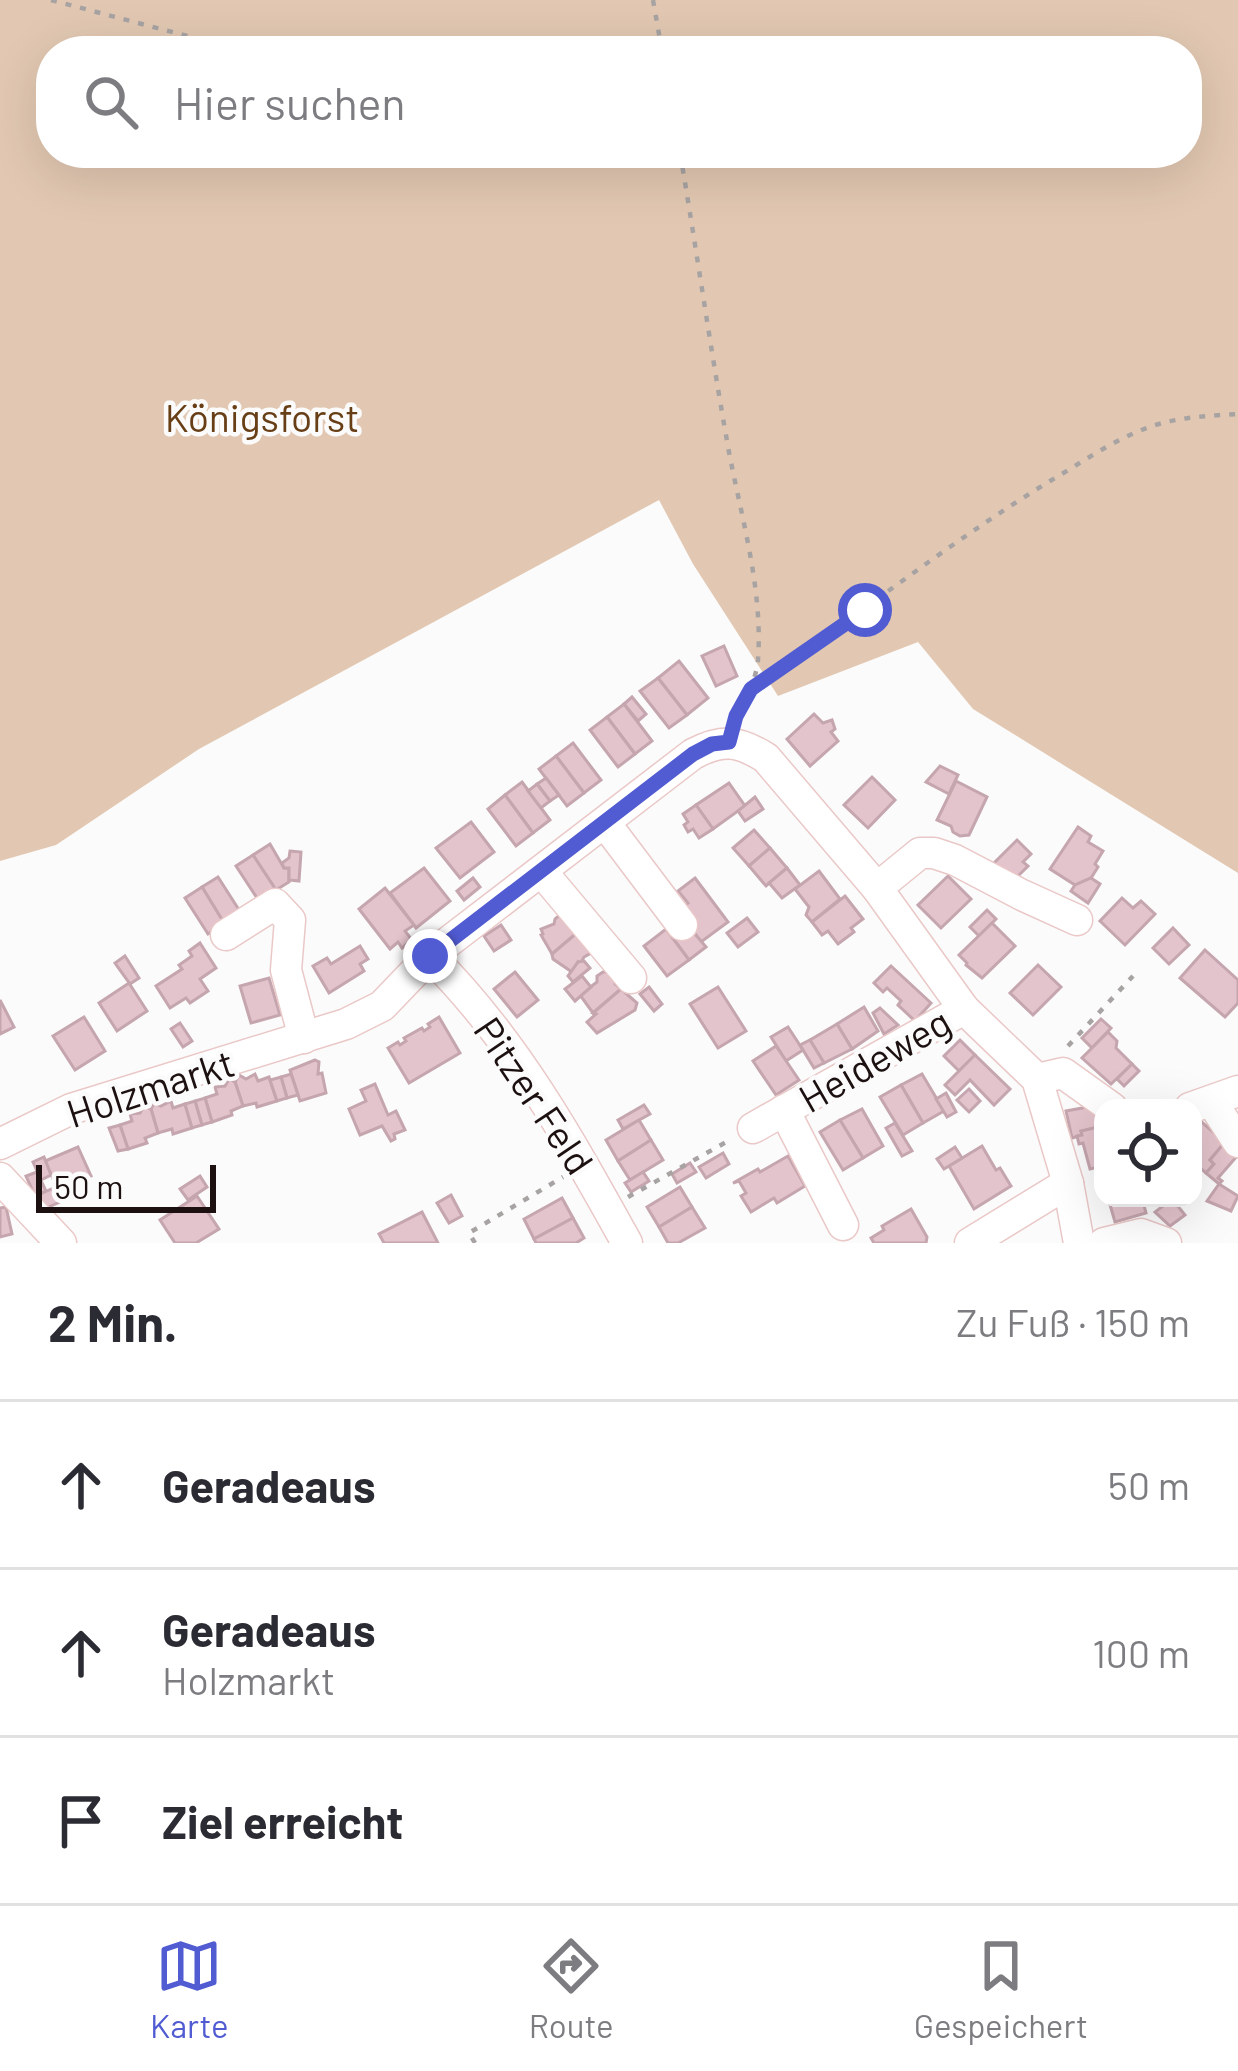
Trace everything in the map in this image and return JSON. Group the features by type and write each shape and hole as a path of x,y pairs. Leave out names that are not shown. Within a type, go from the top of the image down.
{"street":[{"name":"Holzmarkt","path":"0,1144 71,1109 304,1038 382,1006 430,956 693,754 729,742"},
{"name":"Heideweg","path":"729,742 766,758 877,888 964,1009 1037,1079 1069,1183 1079,1243"},
{"path":"605,824 682,925"},
{"path":"877,888 920,853 934,853 1077,920"},
{"path":"542,872 631,978"},
{"path":"226,935 275,904 290,920 286,970 304,1038"},
{"name":"Pitzer Feld","path":"430,956 510,1048 584,1165 626,1243"},
{"name":"Heideweg","path":"753,1128 964,1009"},
{"name":"Heideweg","path":"1037,1079 1063,1073 1099,1099"},
{"path":"1214,1100 1238,1142"},
{"path":"784,1110 843,1225"},
{"path":"0,1178 61,1243"},
{"path":"970,1243 1069,1183"},
{"path":"1104,1243 1142,1234 1166,1243"}],"path":[{"path":"51,0 187,36"},
{"path":"653,0 659,36"},
{"path":"682,168 730,454 747,527 757,614 758,663 729,742"},
{"path":"751,689 993,516 1090,457 1144,429 1200,416 1238,414"},
{"path":"1069,1045 1133,976"},
{"path":"608,1209 753,1128"},
{"path":"475,1243 469,1233 584,1165"}],"green space":[{"name":"Königsforst","path":"0,0 1238,0 1238,873 973,709 918,642 778,696 693,564 659,500 199,749 56,845 0,861"}],"building":[{"path":"724,646 737,676 716,686 702,656"},
{"path":"679,661 708,698 687,715 658,678"},
{"path":"658,678 687,715 669,728 640,691"},
{"path":"632,697 646,714 638,721 624,704"},
{"path":"624,704 652,741 635,754 607,717"},
{"path":"814,714 823,723 832,720 835,729 831,732 838,741 810,766 787,739"},
{"path":"607,717 635,754 618,767 590,730"},
{"path":"573,743 601,780 584,793 556,756"},
{"path":"556,756 584,793 567,806 539,769"},
{"path":"940,766 958,775 949,794 926,782"},
{"path":"872,777 895,800 868,828 844,805"},
{"path":"546,778 559,795 550,801 537,784"},
{"path":"956,781 987,797 969,835 960,836 937,820"},
{"path":"522,782 550,820 533,833 505,795"},
{"path":"729,783 745,806 713,829 696,805"},
{"path":"537,784 550,801 541,808 528,791"},
{"path":"505,795 533,833 516,846 488,809"},
{"path":"755,797 763,809 745,821 738,811"},
{"path":"696,805 713,829 699,838 693,829 688,832 683,814"},
{"path":"471,822 494,852 460,878 436,848"},
{"path":"1078,827 1091,836 1088,842 1103,851 1091,878 1075,885 1050,869"},
{"path":"754,830 770,848 749,866 733,848"},
{"path":"1017,840 1031,854 1023,862 1028,866 1012,882 993,864"},
{"path":"270,844 284,868 289,868 289,882 276,890 253,855"},
{"path":"770,848 787,868 766,886 749,866"},
{"path":"290,851 301,852 299,881 289,880 289,868 282,863"},
{"path":"253,855 276,890 259,901 236,866"},
{"path":"424,868 450,901 416,928 390,893"},
{"path":"787,868 800,885 782,898 769,883"},
{"path":"819,871 840,899 812,922 806,915 809,907 795,889"},
{"path":"948,876 971,899 941,928 918,905"},
{"path":"218,877 241,913 224,923 202,887"},
{"path":"473,878 480,887 464,900 457,891"},
{"path":"695,878 728,922 701,942 678,911 688,903 678,891"},
{"path":"1091,878 1100,884 1088,903 1071,891"},
{"path":"202,887 224,923 208,934 185,898"},
{"path":"385,888 414,925 405,931 412,940 402,948 398,942 390,949 359,909"},
{"path":"845,896 863,919 838,944 812,922"},
{"path":"1122,898 1133,908 1141,901 1155,914 1125,945 1100,921"},
{"path":"987,910 996,919 979,936 970,927"},
{"path":"561,914 578,932 552,954 541,929 554,924"},
{"path":"747,918 758,932 738,947 727,933"},
{"path":"992,923 1015,946 982,978 959,955"},
{"path":"501,925 511,940 494,951 484,936"},
{"path":"690,928 706,947 689,960 674,940"},
{"path":"1173,928 1189,945 1169,964 1153,948"},
{"path":"666,929 689,960 667,976 644,946"},
{"path":"578,932 593,952 572,972 552,954"},
{"path":"200,943 216,968 200,979 208,991 190,1003 186,998 170,1008 156,986 182,969 179,965"},
{"path":"360,946 368,959 360,964 364,971 329,993 313,966 327,958 331,964"},
{"path":"1205,950 1238,980 1238,1003 1225,1017 1180,978"},
{"path":"125,956 139,978 130,984 115,963"},
{"path":"584,961 590,968 573,982 568,976"},
{"path":"1038,965 1061,987 1033,1015 1010,993"},
{"path":"891,966 931,1003 915,1021 887,988 883,992 874,983"},
{"path":"515,972 538,1000 517,1017 494,989"},
{"path":"603,972 611,972 621,989 593,1013 580,995"},
{"path":"582,976 591,987 575,1001 565,989"},
{"path":"269,978 280,1015 251,1023 240,986"},
{"path":"129,983 147,1011 117,1031 99,1003"},
{"path":"649,987 662,1004 654,1011 640,994"},
{"path":"718,987 746,1031 718,1048 690,1004"},
{"path":"621,989 637,1003 635,1010 597,1033 587,1022"},
{"path":"0,1000 14,1027 0,1034"},
{"path":"864,1007 878,1031 852,1049 837,1024"},
{"path":"880,1008 898,1025 884,1034 873,1013"},
{"path":"84,1017 105,1051 75,1070 53,1036"},
{"path":"439,1017 460,1053 409,1083 388,1048 424,1031"},
{"path":"1101,1019 1111,1028 1092,1048 1082,1038"},
{"path":"180,1023 192,1041 183,1047 171,1029"},
{"path":"837,1024 852,1049 824,1063 810,1040"},
{"path":"788,1027 803,1050 786,1061 771,1037"},
{"path":"1108,1032 1132,1064 1111,1084 1082,1058"},
{"path":"810,1040 824,1063 814,1068 800,1045"},
{"path":"960,1040 975,1055 959,1071 944,1056"},
{"path":"776,1046 799,1080 776,1095 753,1061"},
{"path":"975,1055 1010,1089 994,1105 970,1080 955,1095 945,1085"},
{"path":"315,1060 326,1093 300,1101 290,1070"},
{"path":"1132,1064 1139,1071 1124,1086 1117,1079"},
{"path":"255,1074 258,1081 269,1077 277,1101 243,1106 235,1082 239,1075 246,1079"},
{"path":"291,1074 298,1095 287,1098 281,1077"},
{"path":"922,1074 944,1111 923,1123 901,1085"},
{"path":"281,1077 287,1098 277,1101 270,1080"},
{"path":"229,1079 235,1082 243,1106 212,1122 205,1098 217,1094 215,1087 225,1086"},
{"path":"375,1084 388,1115 396,1111 405,1130 394,1134 391,1141 382,1126 360,1135 349,1109 366,1101 361,1090"},
{"path":"901,1085 923,1123 903,1135 880,1097"},
{"path":"969,1089 980,1101 969,1112 957,1100"},
{"path":"946,1093 956,1112 947,1117 936,1099"},
{"path":"205,1098 212,1122 202,1125 195,1101"},
{"path":"171,1101 173,1108 185,1104 192,1128 158,1133 151,1109 154,1103 161,1106"},
{"path":"195,1101 202,1125 192,1128 185,1104"},
{"path":"644,1105 650,1114 623,1129 618,1120"},
{"path":"144,1106 151,1109 158,1133 145,1138 147,1143 128,1149 120,1125 132,1121 130,1114 140,1113"},
{"path":"1094,1106 1094,1128 1072,1138 1066,1111"},
{"path":"862,1109 883,1146 863,1158 840,1120"},
{"path":"639,1120 651,1140 618,1161 606,1140"},
{"path":"840,1120 863,1158 843,1170 820,1132"},
{"path":"1202,1122 1225,1142 1206,1173 1202,1170"},
{"path":"895,1123 912,1151 902,1156 886,1128"},
{"path":"120,1125 128,1149 118,1151 109,1128"},
{"path":"1094,1128 1094,1168 1090,1169 1083,1143 1079,1144 1081,1131"},
{"path":"651,1140 663,1160 630,1180 618,1161"},
{"path":"1225,1142 1238,1155 1218,1178 1219,1184 1206,1173"},
{"path":"982,1146 1011,1186 974,1209 949,1166"},
{"path":"78,1147 91,1176 58,1190 45,1161"},
{"path":"955,1147 962,1158 944,1169 937,1159"},
{"path":"723,1153 729,1164 706,1178 699,1167"},
{"path":"788,1156 805,1186 751,1212 739,1181 733,1183"},
{"path":"44,1157 51,1175 41,1180 33,1162"},
{"path":"690,1163 696,1172 677,1183 672,1174"},
{"path":"37,1172 46,1191 35,1196 26,1176"},
{"path":"643,1172 649,1181 631,1192 625,1183"},
{"path":"200,1176 207,1187 188,1200 180,1189"},
{"path":"1219,1184 1238,1196 1231,1211 1207,1201"},
{"path":"56,1187 62,1201 44,1209 38,1195"},
{"path":"680,1187 692,1207 659,1227 647,1207"},
{"path":"451,1195 462,1216 449,1223 437,1203"},
{"path":"197,1196 219,1229 196,1243 175,1243 160,1220"},
{"path":"562,1198 573,1218 534,1239 524,1219"},
{"path":"6,1207 12,1234 0,1237 0,1208"},
{"path":"692,1207 705,1228 678,1243 668,1243 659,1227"},
{"path":"1111,1207 1144,1207 1146,1213 1115,1222"},
{"path":"1178,1207 1185,1215 1170,1226 1155,1212"},
{"path":"911,1209 926,1243 874,1243 871,1238 884,1230 882,1226"},
{"path":"422,1212 438,1243 384,1243 379,1234"},
{"path":"573,1218 584,1238 576,1243 536,1243 534,1239"}],"route":[{"path":"430,956 693,754 729,742 751,689 865,610"}]}
